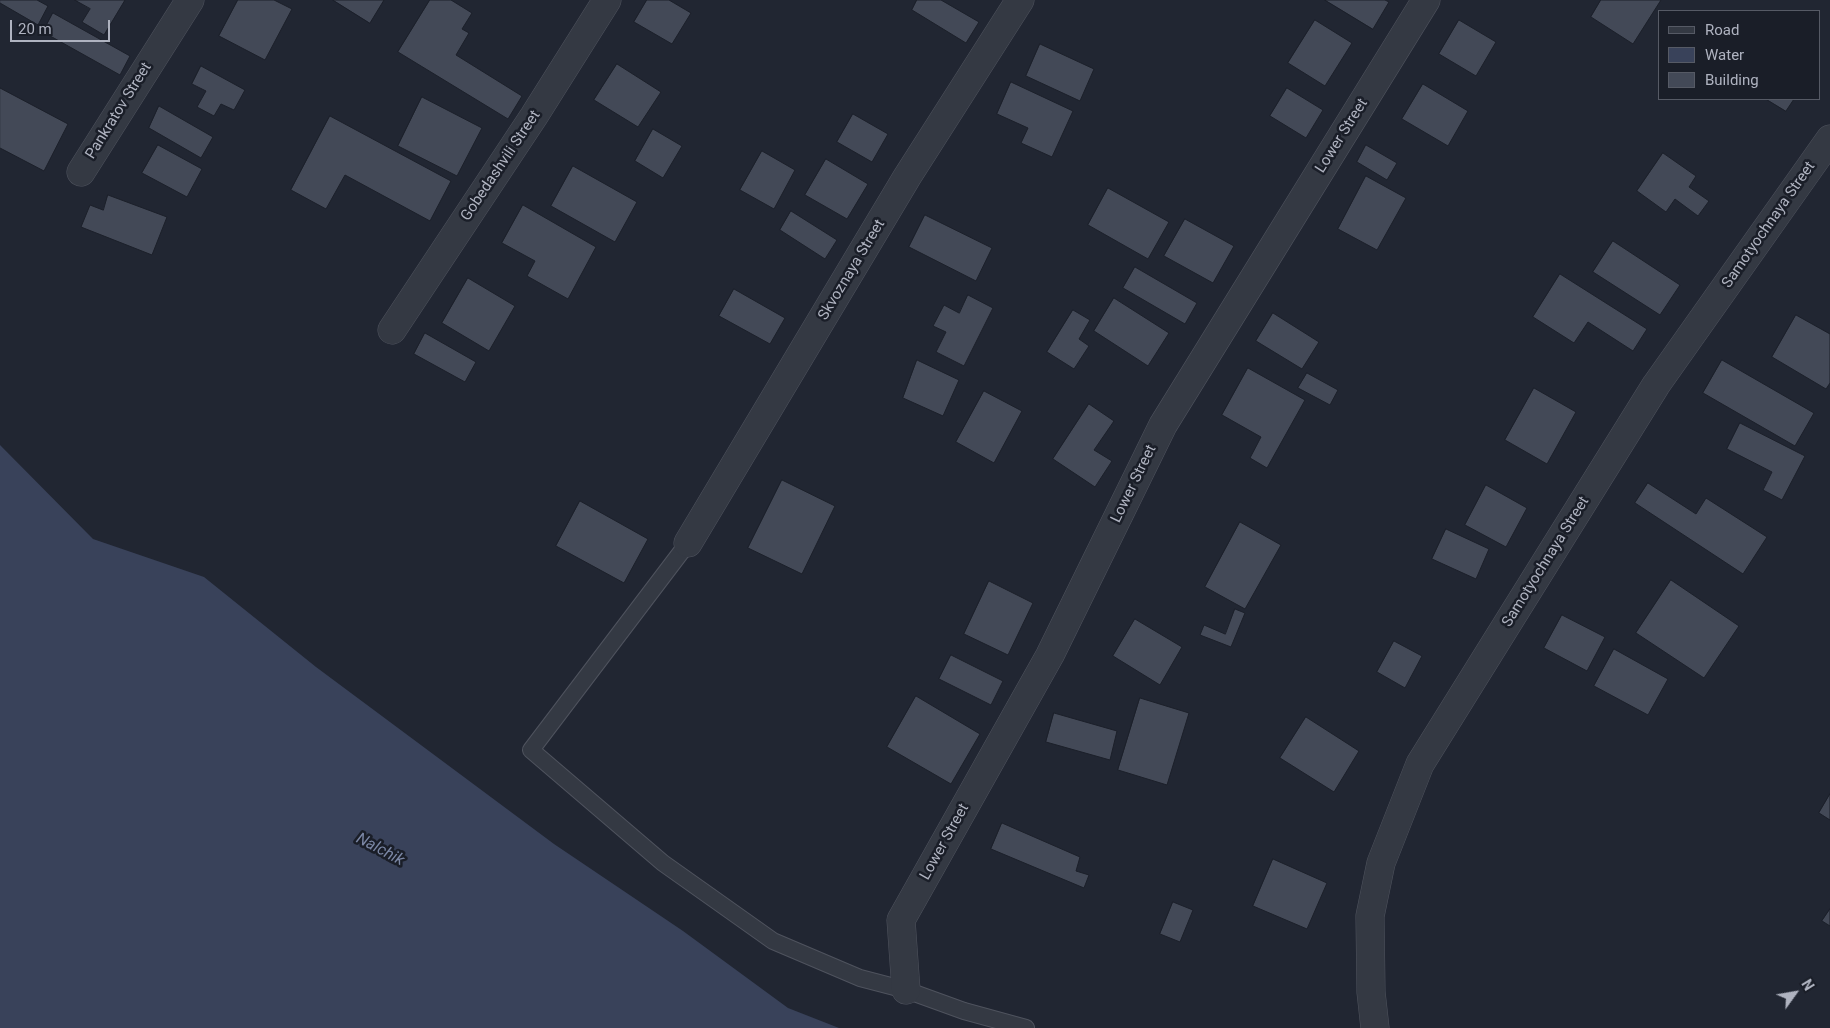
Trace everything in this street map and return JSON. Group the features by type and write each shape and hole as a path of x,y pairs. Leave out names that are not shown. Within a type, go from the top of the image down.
{"street":[{"name":"Pankratov Street","path":"81,172 190,0"},
{"name":"Gobedashvili Street","path":"392,330 534,116 607,0"},
{"name":"Skvoznaya Street","path":"688,543 907,177 1020,0"},
{"name":"Lower Street","path":"906,990 901,920 1050,655 1163,425 1426,0"},
{"name":"Samotyochnaya Street","path":"1375,1028 1371,992 1370,916 1381,864 1420,764 1656,385 1830,139"}],"lane":[{"path":"688,543 532,750 663,864 773,941 860,978 906,990 964,1011 1026,1028"}],"water":[{"name":"Nalchik","path":"0,445 93,539 204,577 316,667 554,844 683,931 788,1008 839,1028 0,1028"}],"building":[{"path":"0,0 37,0 48,6 38,25 0,3"},
{"path":"75,0 125,0 104,35 82,22 90,9"},
{"path":"238,0 274,0 292,9 265,60 219,36"},
{"path":"333,0 384,0 370,23"},
{"path":"430,0 451,0 472,13 462,29 469,33 456,55 522,96 508,119 398,52"},
{"path":"647,0 669,0 691,13 672,44 634,22"},
{"path":"917,0 941,0 979,22 966,43 912,10"},
{"path":"1325,0 1385,0 1389,2 1373,29"},
{"path":"1601,0 1661,0 1633,44 1591,17"},
{"path":"53,13 130,56 120,75 43,32"},
{"path":"1315,20 1352,43 1325,86 1288,63"},
{"path":"1459,20 1496,42 1476,76 1439,54"},
{"path":"1040,44 1094,69 1080,101 1026,76"},
{"path":"617,64 661,92 638,127 594,100"},
{"path":"201,66 245,90 234,110 221,104 214,116 197,107 206,91 192,84"},
{"path":"1011,82 1073,111 1052,157 1021,143 1028,128 997,114"},
{"path":"1423,84 1468,111 1448,146 1402,119"},
{"path":"0,88 68,124 44,171 0,148"},
{"path":"1287,88 1323,110 1306,138 1270,116"},
{"path":"422,97 482,128 457,176 398,146"},
{"path":"1768,100 1793,100 1786,111"},
{"path":"159,106 213,137 201,158 149,128"},
{"path":"853,114 888,134 872,162 837,142"},
{"path":"330,116 451,181 430,221 345,175 326,209 291,190"},
{"path":"653,129 682,146 663,178 635,161"},
{"path":"158,145 202,169 187,197 142,173"},
{"path":"1366,145 1397,163 1387,180 1357,162"},
{"path":"762,151 795,170 774,209 740,190"},
{"path":"1663,153 1696,176 1689,187 1709,201 1698,216 1675,199 1666,212 1637,191"},
{"path":"826,159 868,184 847,219 805,195"},
{"path":"573,166 637,202 615,242 551,206"},
{"path":"1366,176 1406,198 1377,250 1338,229"},
{"path":"1108,188 1169,222 1148,259 1088,225"},
{"path":"108,195 167,217 152,255 81,227 90,205 103,210"},
{"path":"523,205 596,247 568,299 527,276 535,261 502,243"},
{"path":"791,211 837,240 825,259 780,230"},
{"path":"925,215 992,248 976,281 909,247"},
{"path":"1185,219 1234,246 1213,283 1164,256"},
{"path":"1613,241 1680,285 1660,315 1593,272"},
{"path":"1135,267 1197,303 1185,324 1123,288"},
{"path":"1560,274 1647,329 1633,351 1588,322 1574,343 1533,317"},
{"path":"468,278 515,306 489,351 442,323"},
{"path":"734,289 785,318 770,344 719,316"},
{"path":"968,295 993,308 964,366 936,352 946,332 933,326 944,305 959,313"},
{"path":"1114,298 1169,333 1148,366 1094,331"},
{"path":"1073,310 1090,320 1079,339 1089,346 1074,369 1047,352"},
{"path":"1273,313 1319,342 1302,369 1256,341"},
{"path":"1796,315 1830,334 1830,383 1826,389 1772,357"},
{"path":"425,333 476,362 465,382 414,354"},
{"path":"917,360 959,380 943,416 903,398"},
{"path":"1722,360 1814,413 1795,446 1703,393"},
{"path":"1248,368 1305,400 1267,468 1250,458 1261,437 1222,415"},
{"path":"1307,373 1338,390 1330,405 1298,388"},
{"path":"1534,388 1576,412 1547,464 1505,440"},
{"path":"984,391 1022,411 994,463 956,442"},
{"path":"1089,404 1114,421 1094,450 1112,461 1095,487 1053,459"},
{"path":"1740,423 1805,456 1782,500 1763,490 1772,472 1727,449"},
{"path":"782,480 835,506 802,574 748,548"},
{"path":"1648,483 1696,514 1706,498 1767,537 1743,574 1635,503"},
{"path":"1486,485 1527,508 1506,547 1465,525"},
{"path":"580,501 648,539 624,583 556,546"},
{"path":"1240,522 1281,545 1245,609 1205,587"},
{"path":"1446,529 1489,549 1476,579 1432,559"},
{"path":"1671,580 1739,626 1704,678 1636,633"},
{"path":"989,581 1033,603 1008,655 964,634"},
{"path":"1235,609 1245,613 1231,647 1200,635 1204,625 1225,634"},
{"path":"1562,615 1605,637 1587,671 1544,648"},
{"path":"1135,619 1182,647 1160,685 1113,656"},
{"path":"1394,641 1422,656 1405,688 1377,672"},
{"path":"1614,649 1668,679 1648,715 1594,686"},
{"path":"951,655 1003,681 991,705 939,679"},
{"path":"916,696 980,734 951,784 887,747"},
{"path":"1140,698 1189,713 1167,785 1118,770"},
{"path":"1054,713 1117,731 1110,760 1046,742"},
{"path":"1306,717 1359,751 1334,792 1280,758"},
{"path":"1830,794 1830,820 1819,813"},
{"path":"1002,823 1080,857 1076,871 1089,875 1084,888 991,849"},
{"path":"1273,859 1327,883 1307,929 1253,906"},
{"path":"1173,902 1193,910 1180,942 1160,934"},
{"path":"1830,909 1830,926 1822,921"}]}
